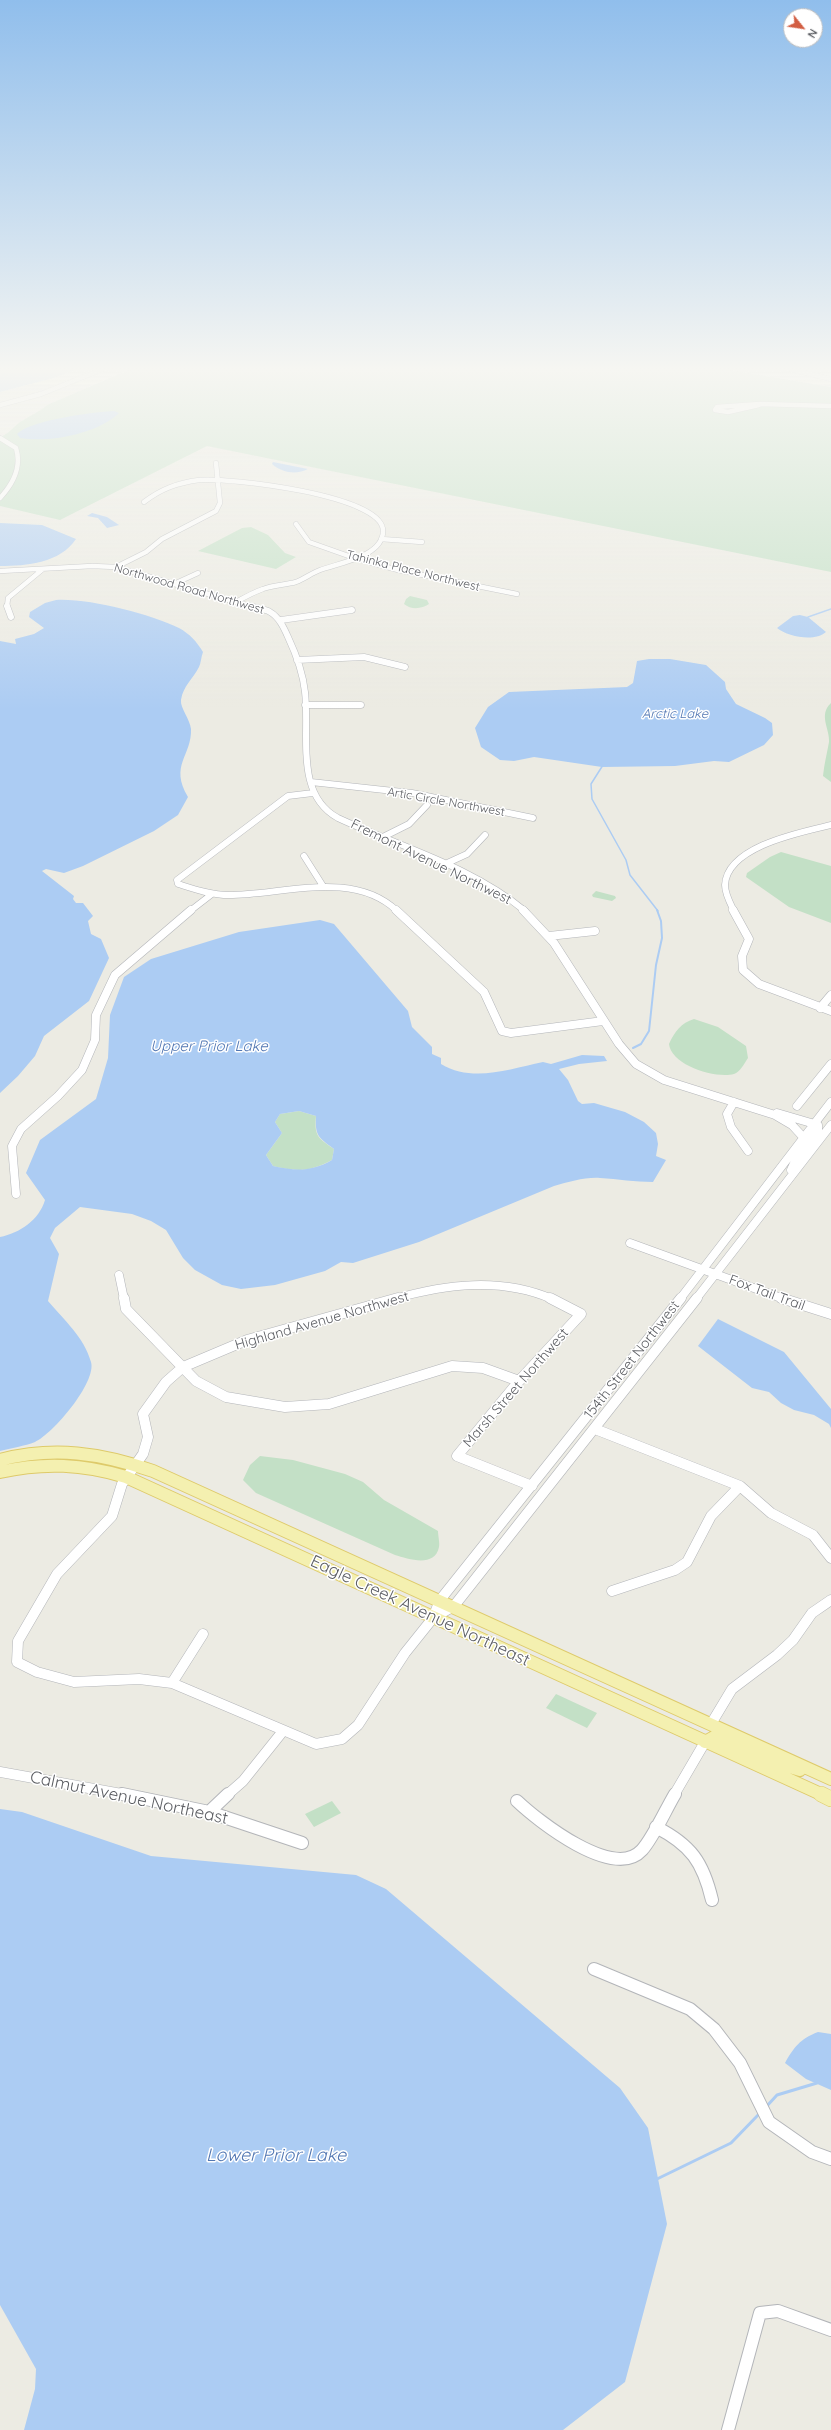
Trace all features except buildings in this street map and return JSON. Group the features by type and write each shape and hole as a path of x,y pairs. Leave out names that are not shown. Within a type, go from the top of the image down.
{"main road":[{"name":"Eagle Creek Avenue Northeast","path":"0,1460 38,1452 64,1451 101,1454 434,1618 831,1799"},
{"name":"Eagle Creek Avenue Northeast","path":"0,1472 18,1468 60,1463 131,1470 454,1606 826,1777"},
{"path":"705,1742 714,1737 784,1766 826,1777"}],"street":[{"path":"0,498 11,486 12,482"},
{"path":"144,502 151,495 171,486 199,482"},
{"path":"116,567 146,552 162,539 216,511 220,503 218,482"},
{"path":"236,602 264,588 284,586 300,580 321,569 357,559 374,547 381,539 384,532 382,524 375,516 357,506 340,500 257,482"},
{"name":"Tahinka Place Northwest","path":"296,524 309,542 357,559 398,570 449,579 482,588 517,594"},
{"path":"381,539 422,542"},
{"name":"Northwood Road Northwest","path":"0,571 43,570 92,566 116,567 270,612 281,620 297,660 305,694 305,746 311,782"},
{"path":"11,617 7,608 8,598 43,570"},
{"path":"174,584 198,573"},
{"path":"281,620 352,610"},
{"path":"297,660 362,655 382,658 405,666"},
{"path":"305,705 361,704"},
{"name":"Fremont Avenue Northwest","path":"311,782 313,793 328,812 443,865 494,890 516,903 549,936 603,1021 630,1059 647,1072 768,1113 797,1128 803,1137"},
{"name":"Artic Circle Northwest","path":"311,782 412,793 533,818"},
{"path":"313,793 288,796 177,880 178,884 212,894 228,895 323,886 373,894 388,902 484,992 502,1031 511,1033 603,1021"},
{"path":"383,837 409,824 427,805"},
{"path":"831,825 770,842 754,849 739,860 729,872 725,884 728,897 749,939 742,956 742,970 759,984 831,1011"},
{"path":"443,865 467,854 485,836"},
{"path":"304,856 323,886"},
{"path":"16,1194 12,1146 21,1129 58,1096 82,1070 94,1040 96,1015 115,975 180,918 212,894"},
{"path":"549,936 595,932"},
{"path":"820,1008 831,995"},
{"path":"797,1106 831,1064"},
{"path":"734,1102 727,1114 731,1127 748,1151"},
{"name":"154th Street Northwest","path":"434,1618 440,1600 703,1270 831,1102"},
{"name":"Fremont Avenue Northwest","path":"768,1113 780,1113 813,1124"},
{"path":"786,1182 797,1157 818,1130 818,1125 813,1124"},
{"name":"154th Street Northwest","path":"172,1683 316,1744 342,1739 358,1725 404,1653 434,1618 454,1606 595,1429 831,1125"},
{"name":"Fox Tail Trail","path":"630,1243 812,1309 831,1314"},
{"path":"119,1275 126,1309 196,1381 226,1397 285,1407 329,1404 452,1366 482,1368 519,1381"},
{"name":"Highland Avenue Northwest","path":"172,1683 139,1680 74,1682 37,1672 17,1662 18,1641 57,1574 112,1516 119,1491 131,1470 143,1454 148,1437 143,1414 166,1382 183,1367 247,1340 430,1289 458,1285 500,1284 534,1291 562,1302 581,1314"},
{"name":"Marsh Street Northwest","path":"532,1486 458,1456 519,1381 581,1314"},
{"path":"595,1429 740,1486 752,1493 776,1516 810,1531 820,1539 831,1558"},
{"path":"612,1591 675,1570 687,1562 711,1516 740,1486"},
{"path":"711,1724 732,1689 793,1640 812,1613 831,1600"},
{"path":"172,1683 203,1634"},
{"path":"209,1812 243,1781 283,1731"},
{"path":"518,1801 545,1826 566,1838 608,1857 626,1858 642,1851 705,1742"},
{"name":"Calmut Avenue Northeast","path":"0,1772 36,1777 209,1812 302,1843"},
{"path":"656,1827 676,1836 690,1847 708,1879 712,1900"},
{"path":"594,1969 690,2009 714,2029 740,2063 769,2122 812,2152 831,2159"},
{"path":"728,2430 760,2313 778,2311 831,2330"}],"green space":[{"path":"0,482 135,482 60,520 0,506"},
{"path":"387,482 831,482 831,572"},
{"path":"251,527 268,535 285,553 296,557 276,569 198,551 242,528"},
{"path":"410,596 427,600 429,604 420,608 407,606 404,604 406,599"},
{"path":"831,703 831,782 823,776 829,742 825,712"},
{"path":"781,852 831,866 831,923 789,907 746,877 747,873 770,857"},
{"path":"596,891 615,896 616,898 612,901 593,897 592,895"},
{"path":"694,1019 718,1027 746,1046 748,1058 738,1072 726,1075 695,1069 685,1064 672,1052 669,1044 676,1031 685,1023"},
{"path":"299,1111 316,1116 318,1136 334,1149 332,1160 317,1167 303,1170 273,1166 266,1155 282,1133 275,1122 280,1114"},
{"path":"260,1456 293,1460 345,1474 363,1482 384,1500 438,1531 439,1545 436,1554 427,1560 414,1560 395,1555 256,1493 243,1480 250,1465"},
{"path":"556,1694 597,1713 587,1728 546,1708"},
{"path":"332,1801 341,1813 314,1827 305,1814"}],"water":[{"path":"92,513 107,517 119,525 107,528 98,518 87,516"},
{"path":"0,523 42,525 76,539 61,553 42,562 0,566"},
{"path":"56,600 70,600 102,604 152,617 183,630 193,638 201,648 203,652 200,665 186,687 181,700 191,729 188,747 181,769 183,786 188,797 178,815 154,831 83,866 64,873 46,869 42,871 74,896 73,899 76,903 83,903 93,916 88,921 91,934 101,939 109,958 89,1001 44,1036 35,1056 18,1076 0,1093 0,641 16,644 15,639 34,634 44,628 29,617 30,612 45,603"},
{"path":"800,615 808,617 826,632 809,638 794,636 777,628 793,616"},
{"name":"Arctic Lake","path":"649,659 670,659 706,665 725,682 726,689 736,704 772,723 773,735 764,745 729,762 714,761 675,766 602,767 534,757 514,761 500,760 481,747 475,728 488,707 509,692 627,687 633,683 637,661"},
{"name":"Upper Prior Lake","path":"320,920 334,924 408,1011 412,1027 432,1047 432,1054 441,1058 441,1064 453,1070 478,1074 491,1073 543,1062 551,1064 582,1055 604,1056 607,1061 579,1064 559,1069 568,1080 578,1101 582,1104 594,1103 625,1112 644,1122 656,1133 658,1144 656,1156 666,1160 653,1182 594,1178 565,1183 554,1186 419,1242 353,1263 341,1262 325,1271 275,1285 241,1289 222,1285 195,1270 183,1258 166,1230 151,1221 132,1214 80,1207 55,1228 50,1238 59,1254 48,1301 73,1329 84,1345 91,1362 91,1371 81,1394 62,1418 43,1437 35,1442 0,1451 0,1237 15,1232 28,1224 38,1214 45,1200 26,1173 40,1140 96,1099 108,1058 110,1015 124,977 151,959 239,932","holes":["299,1111 316,1116 316,1128 319,1136 324,1142 334,1149 332,1160 317,1167 303,1169 289,1169 273,1166 266,1155 282,1133 275,1122 280,1114"]},
{"path":"718,1319 784,1352 831,1409 831,1428 829,1424 814,1415 794,1410 781,1403 769,1392 752,1388 698,1346"},
{"name":"Lower Prior Lake","path":"0,1809 22,1812 151,1856 356,1875 386,1889 620,2088 648,2128 667,2224 625,2382 563,2430 24,2430 35,2389 36,2369 0,2305"},
{"path":"818,2032 831,2034 831,2090 806,2079 785,2063 791,2052 798,2044"}],"waterway":[{"path":"808,617 831,609"},
{"path":"603,765 591,784 592,799 626,860 630,875 658,911"},
{"path":"633,1048 641,1044 649,1031 656,965 662,938 661,921 657,910"},
{"path":"766,2107 777,2095 817,2083"},
{"path":"657,2179 731,2143 760,2113"}]}
